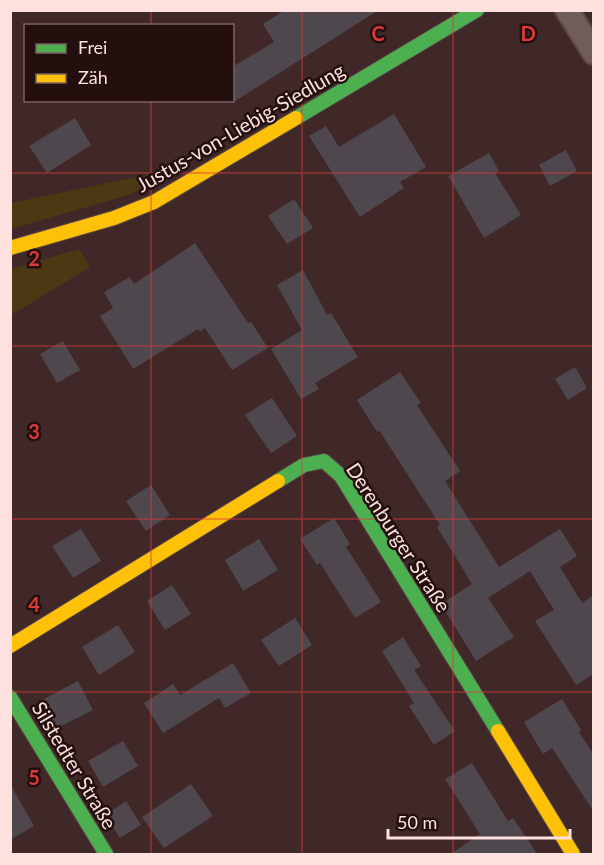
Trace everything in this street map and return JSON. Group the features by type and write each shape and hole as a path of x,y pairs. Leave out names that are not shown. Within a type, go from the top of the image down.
{"street":[{"name":"Justus-von-Liebig-Siedlung","path":"10,248 114,218 154,202 477,10"},
{"path":"567,10 594,53"},
{"name":"Derenburger Straße","path":"10,646 304,465 324,461 341,476 573,855"},
{"name":"Silstedter Straße","path":"10,697 106,855"}],"shaded area":[{"path":"155,173 159,182 125,196 11,229 11,203"},
{"path":"79,249 90,267 11,315 11,269"}],"building":[{"path":"285,10 379,10 234,102 234,66 274,42 263,24"},
{"path":"394,114 426,167 400,182 404,188 360,217 309,136 326,126 339,147"},
{"path":"75,118 91,145 47,173 29,146"},
{"path":"566,150 577,171 550,186 539,165"},
{"path":"489,153 499,171 495,173 521,215 484,238 448,176"},
{"path":"294,199 313,228 287,244 268,216"},
{"path":"195,243 248,323 251,322 268,348 232,370 205,328 200,332 198,329 133,369 100,316 113,308 104,292 130,277 134,284"},
{"path":"303,270 327,315 331,313 358,357 315,383 319,389 301,399 271,349 302,330 277,285"},
{"path":"63,341 80,370 57,383 40,354"},
{"path":"575,367 587,388 568,400 555,379"},
{"path":"400,372 421,403 417,405 460,471 445,481 499,567 560,529 577,556 560,567 582,603 594,595 594,674 576,685 535,621 554,610 530,571 488,598 514,637 476,661 441,604 472,584 437,527 440,525 357,400"},
{"path":"272,398 297,436 271,453 245,415"},
{"path":"151,485 170,515 146,531 126,501"},
{"path":"334,518 350,544 346,547 381,602 355,618 320,563 317,565 300,539"},
{"path":"81,529 101,561 73,578 52,546"},
{"path":"259,539 278,570 243,591 225,560"},
{"path":"172,585 191,614 165,630 147,601"},
{"path":"295,618 312,645 279,666 261,640"},
{"path":"118,625 135,652 99,675 82,647"},
{"path":"403,637 421,666 414,670 455,731 434,745 409,706 414,703 382,651"},
{"path":"233,663 251,693 225,708 219,698 163,733 144,703 173,684 180,695"},
{"path":"78,681 93,710 57,728 42,700"},
{"path":"562,699 594,755 594,812 552,748 543,754 524,722"},
{"path":"123,741 138,766 103,787 88,761"},
{"path":"472,763 508,821 513,818 538,855 449,855 480,834 445,779"},
{"path":"10,784 34,826 10,840"},
{"path":"191,784 213,816 164,848 142,817"},
{"path":"126,801 141,825 120,838 105,815"}],"traffic: fast":[{"path":"296,118 477,10"},
{"path":"278,481 304,465 324,461 341,476 498,731"},
{"path":"10,697 106,854"}],"traffic: slow":[{"path":"10,248 114,218 154,202 296,118"},
{"path":"10,646 278,481"},
{"path":"498,731 573,854"}]}
